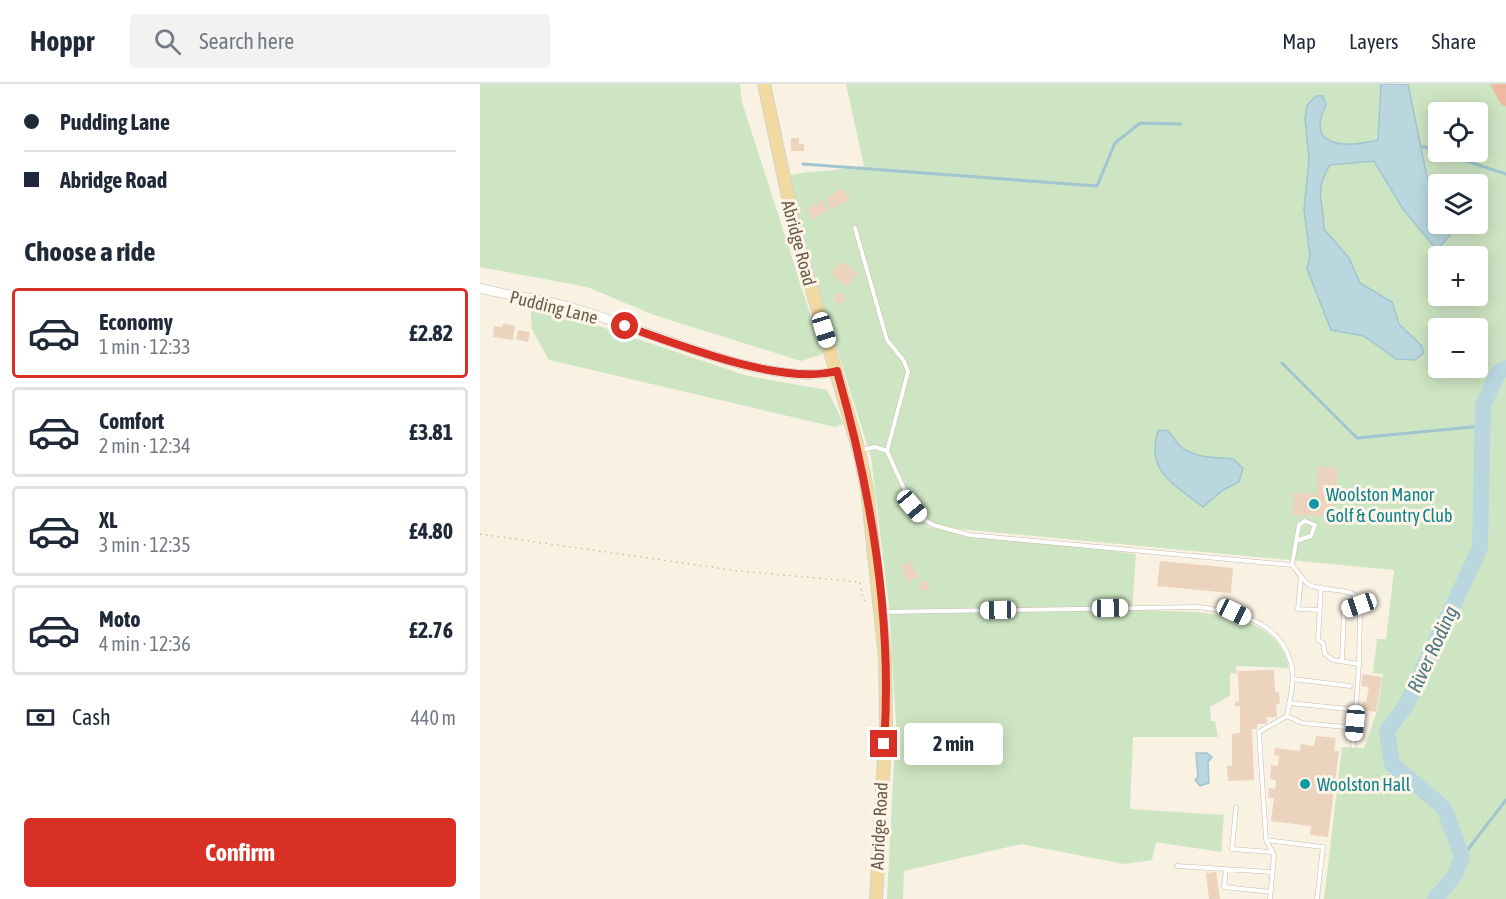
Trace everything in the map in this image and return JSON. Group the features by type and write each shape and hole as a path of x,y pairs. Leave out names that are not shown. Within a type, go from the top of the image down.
{"highway":[{"path":"1498,84 1506,99"}],"main road":[{"name":"Abridge Road","path":"764,84 797,239 837,371 867,489 881,608 886,723 876,899"}],"street":[{"name":"Pudding Lane","path":"480,288 569,307 686,347 768,369 801,374 837,371"}],"lane":[{"path":"855,228 887,340 904,362 908,372 887,451 912,506 922,518 945,529 970,535 1292,565 1309,585 1349,591 1355,595 1359,605 1359,664 1353,746"},
{"path":"859,451 875,447 887,451"},
{"path":"1292,565 1296,541 1302,522 1315,525 1311,536 1296,541"},
{"path":"1301,576 1298,609 1319,610"},
{"path":"1321,587 1318,640 1323,644 1328,658 1359,664"},
{"path":"1342,661 1344,610 1359,605"},
{"path":"881,608 1199,607 1234,612 1271,629 1290,659 1293,679 1287,716"},
{"path":"1293,679 1350,686"},
{"path":"1289,703 1348,709"},
{"path":"1287,716 1302,723 1346,727"},
{"path":"1270,899 1272,852 1266,840 1259,732 1287,716"},
{"path":"1236,807 1232,849 1272,852"},
{"path":"1266,840 1323,847 1317,899"},
{"path":"1177,866 1272,872"},
{"path":"1226,869 1224,887 1271,892"}],"path":[{"path":"480,534 739,571 860,582 863,600 881,608"}],"green space":[{"path":"480,84 740,84 742,102 823,354 801,361 654,315 587,287 480,267"},
{"name":"Woolston Manor Golf & Country Club","path":"846,84 1506,84 1506,899 1324,899 1342,747 1364,748 1377,711 1383,674 1373,673 1377,639 1386,639 1394,570 906,524 1136,554 1132,610 1200,613 1247,622 1266,632 1281,647 1289,668 1236,666 1237,674 1230,673 1230,696 1210,707 1211,721 1215,721 1218,737 1133,737 1130,809 1224,815 1221,852 1156,842 1152,860 1124,864 1021,844 904,871 903,899 887,899 896,723 889,607 871,457 802,239 786,176 864,166"},
{"path":"530,303 748,376 827,390 844,424 835,427 549,360 532,330"}],"water":[{"path":"1381,84 1408,84 1428,182 1428,234 1451,234 1440,246 1434,246 1403,209 1374,161 1330,165 1321,190 1324,229 1349,258 1360,283 1392,302 1399,324 1421,345 1424,353 1415,360 1396,359 1364,336 1331,330 1307,269 1310,256 1304,210 1309,159 1305,119 1307,105 1316,96 1323,96 1326,105 1321,120 1321,130 1325,138 1333,142 1355,144 1378,140"},
{"path":"1166,430 1184,449 1205,456 1233,459 1243,468 1239,482 1223,490 1203,507 1173,484 1159,467 1155,445 1158,431"},
{"path":"1196,753 1207,753 1212,757 1208,762 1209,783 1200,786 1195,780 1198,777"}],"building":[{"path":"791,138 799,138 799,144 804,144 804,151 791,151"},
{"path":"843,188 850,200 829,210 827,197"},
{"path":"822,200 828,211 812,220 807,209"},
{"path":"841,261 858,273 847,287 831,274"},
{"path":"844,292 846,301 837,304 834,295"},
{"path":"503,324 515,325 513,340 493,337 494,326 502,327"},
{"path":"518,330 530,332 528,342 516,339"},
{"name":"Woolston Manor Golf & Country Club","path":"1318,466 1337,468 1333,526 1325,525 1325,517 1293,515 1294,492 1316,494"},
{"path":"1160,561 1233,568 1231,593 1157,586"},
{"path":"910,562 919,577 907,582 901,566"},
{"path":"921,580 930,582 928,591 919,589"},
{"path":"1274,670 1275,692 1279,692 1280,704 1276,704 1277,717 1267,717 1267,724 1257,724 1257,729 1252,729 1254,780 1228,781 1227,766 1232,766 1232,734 1240,733 1240,706 1235,706 1235,702 1239,701 1238,671"},
{"path":"1363,674 1382,677 1376,712 1362,710 1369,687 1361,686"},
{"name":"Woolston Hall","path":"1316,736 1336,738 1334,751 1339,751 1328,837 1310,835 1311,826 1271,821 1274,798 1268,798 1269,788 1275,789 1276,780 1270,779 1271,765 1278,766 1279,756 1274,755 1275,748 1300,751 1301,744 1314,746"},
{"path":"1216,872 1220,899 1209,899 1206,873"}],"waterway":[{"path":"803,164 1097,186 1115,143 1140,123 1181,124"},
{"path":"1421,146 1506,174"},
{"path":"1282,363 1357,438 1482,426"},
{"name":"River Roding","path":"1435,899 1455,875 1462,857 1444,808 1392,764 1387,731 1405,707 1480,548 1483,405 1498,373 1506,368"},
{"path":"1462,857 1506,800"}],"place":[{"name":"Woolston Manor Golf & Country Club","path":"1314,504"},
{"name":"Woolston Hall","path":"1305,784"}],"route":[{"path":"625,326 686,347 768,369 818,375 837,371 867,489 882,612 885,657 884,744"}]}
